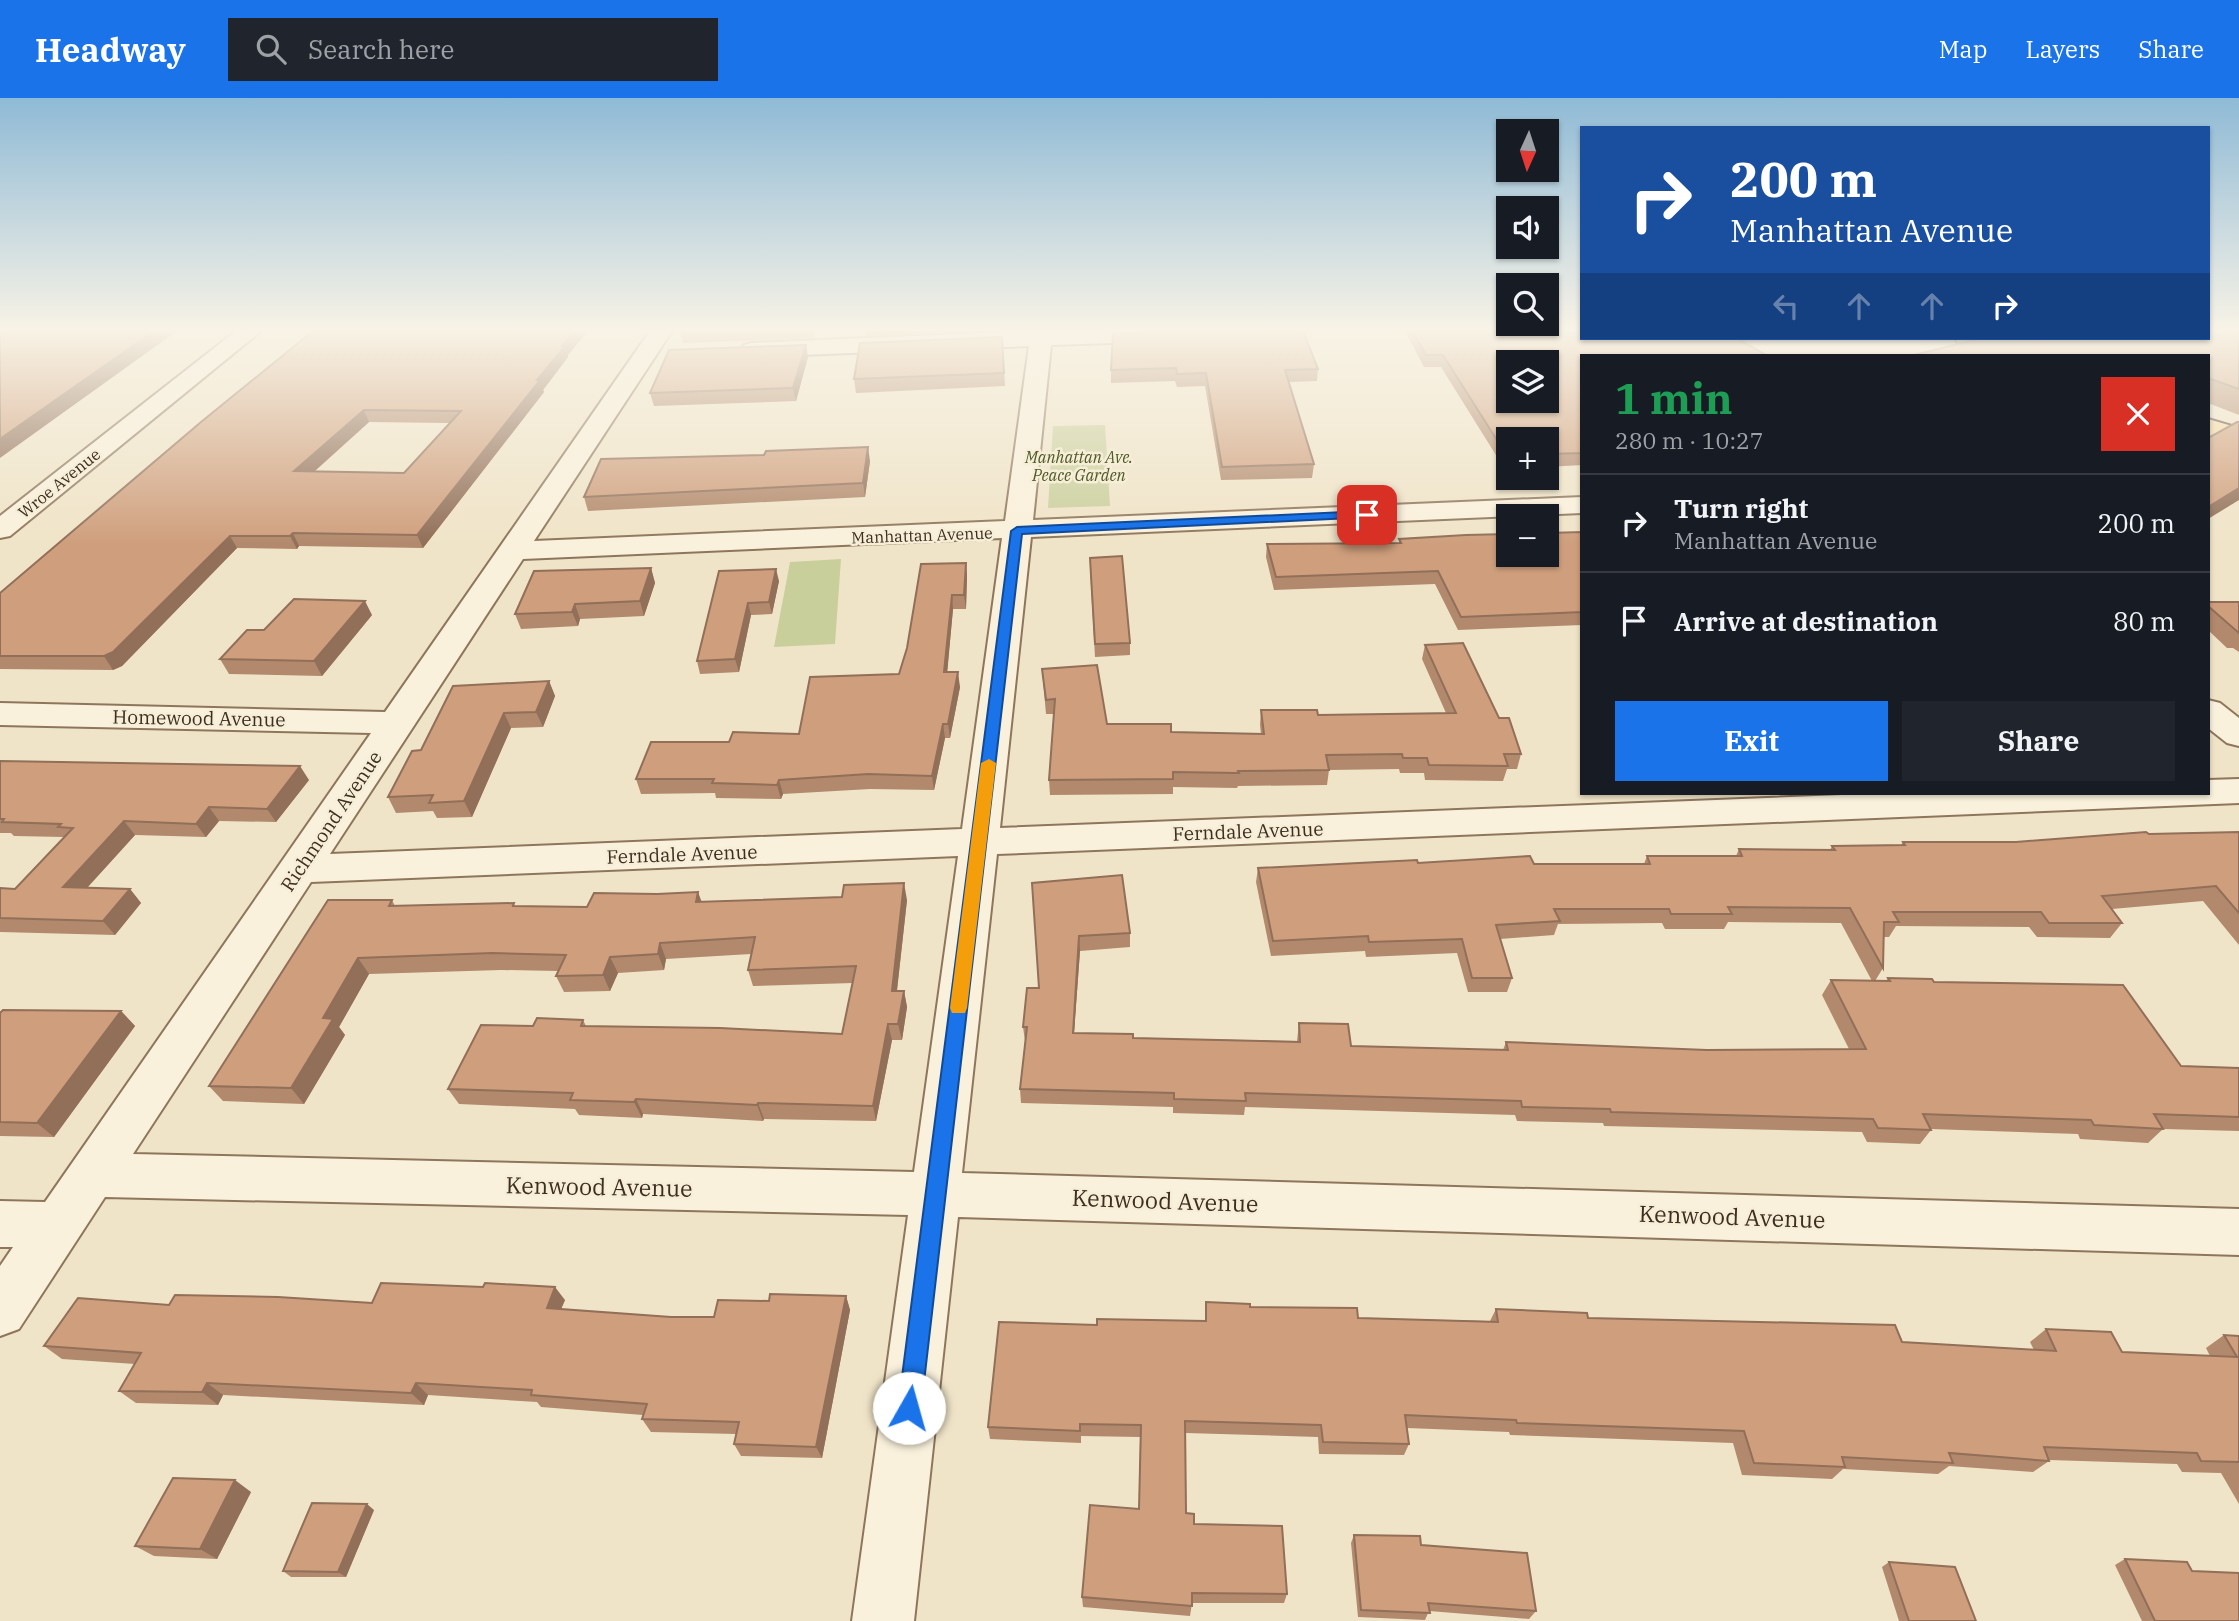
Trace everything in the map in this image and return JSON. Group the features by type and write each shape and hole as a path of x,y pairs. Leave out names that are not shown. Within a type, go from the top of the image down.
{"main road":[{"path":"2210,427 2239,437"}],"street":[{"name":"Wroe Avenue","path":"0,530 161,402"},
{"name":"Richmond Avenue","path":"0,1311 514,551 620,402"},
{"path":"883,1621 1033,402"},
{"name":"Manhattan Avenue","path":"514,551 1580,505"},
{"path":"2210,712 2239,735"},
{"name":"Homewood Avenue","path":"0,714 398,723"},
{"path":"2210,792 2239,791"},
{"name":"Ferndale Avenue","path":"299,869 2147,795"},
{"name":"Kenwood Avenue","path":"92,1175 935,1195 2239,1232"},
{"path":"0,1224 58,1225"}],"green space":[{"name":"Manhattan Ave. Peace Garden","path":"1105,425 1110,506 1048,508 1053,426"},
{"path":"841,559 835,644 774,647 790,562"}],"building":[{"path":"0,402 53,402 0,439"},
{"path":"226,402 522,402 417,535 293,533 290,536 230,536 113,652 104,656 0,656 0,593","holes":["364,410 461,411 404,473 294,471"]},
{"path":"1211,402 1295,402 1314,464 1222,467"},
{"path":"1473,402 1496,402 1496,413 1559,413 1559,402 1580,402 1580,453 1559,454 1559,427 1496,427 1496,439"},
{"path":"2239,422 2239,488 2210,506 2210,437"},
{"path":"868,447 863,483 584,497 601,459 764,455 766,451"},
{"path":"1580,532 1580,612 1461,617 1438,571 1276,577 1267,544 1401,543 1399,539 1496,534 1496,567 1559,567 1559,533"},
{"path":"1122,556 1130,643 1095,644 1090,558"},
{"path":"966,563 964,595 952,595 944,672 958,672 948,724 943,724 932,776 868,774 779,780 777,785 712,783 714,779 636,779 651,742 729,742 733,732 799,734 810,677 899,674 907,648 921,564"},
{"path":"651,568 640,601 575,604 572,612 515,614 534,571"},
{"path":"776,569 769,602 748,603 735,659 697,661 719,571"},
{"path":"294,599 365,601 314,661 220,659 247,630 264,630"},
{"path":"2210,602 2239,602 2239,633 2210,608"},
{"path":"1463,643 1499,718 1509,718 1521,754 1504,754 1508,766 1429,765 1427,758 1403,758 1402,754 1326,755 1329,770 1173,772 1173,779 1049,780 1055,699 1046,700 1042,669 1097,665 1107,724 1171,724 1171,732 1264,734 1261,710 1317,710 1318,715 1456,713 1425,645"},
{"path":"549,681 536,712 504,713 464,801 429,803 433,795 388,797 412,751 421,750 453,686"},
{"path":"0,761 300,766 267,809 209,807 196,824 124,821 63,887 130,889 103,921 0,918 0,888 15,889 73,828 58,827 61,824 2,822"},
{"path":"2146,832 2239,832 2239,913 2216,886 2102,896 2122,923 2049,923 2041,912 1893,912 1899,922 1884,922 1883,968 1850,908 1728,907 1732,914 1671,914 1669,909 1554,909 1560,921 1496,925 1512,978 1472,978 1462,939 1369,942 1368,936 1273,941 1258,868 1530,856 1534,864 1650,864 1647,856 1742,856 1739,849 1835,850 1832,846 1905,845 1903,842 2016,842"},
{"path":"1122,875 1130,933 1079,936 1073,1033 1133,1034 1133,1038 1300,1042 1299,1023 1348,1024 1351,1046 1508,1050 1506,1042 1707,1050 1866,1049 1831,980 1890,981 1888,978 1932,979 1934,982 2123,985 2181,1066 2239,1068 2239,1117 2154,1114 2163,1129 2094,1125 2091,1120 1923,1114 1931,1130 1878,1128 1873,1119 1611,1112 1610,1109 1522,1107 1521,1101 1245,1093 1246,1101 1174,1099 1174,1093 1020,1089 1027,1027 1023,1027 1027,988 1039,988 1032,883"},
{"path":"904,883 892,991 904,991 898,1024 888,1024 873,1106 757,1105 636,1099 634,1102 570,1100 573,1093 448,1089 481,1025 533,1026 537,1018 583,1020 581,1026 720,1028 842,1034 856,966 748,970 755,937 660,943 658,954 610,957 603,975 556,976 566,955 492,953 358,958 323,1018 333,1019 291,1088 209,1086 328,900 392,900 389,906 514,903 513,906 587,907 594,893 698,892 696,902 842,897 844,885"},
{"path":"3,1010 121,1011 37,1123 0,1122 0,1013"},
{"path":"381,1283 483,1287 485,1283 555,1287 547,1308 671,1317 714,1317 718,1300 769,1301 770,1294 846,1296 816,1447 734,1444 739,1422 642,1419 647,1404 531,1395 532,1390 416,1383 411,1393 207,1383 202,1392 119,1391 141,1353 44,1346 78,1298 169,1305 175,1295 278,1297 372,1303"},
{"path":"1206,1302 1250,1304 1250,1307 1357,1308 1358,1318 1498,1322 1496,1309 1587,1313 1588,1318 1895,1325 1902,1342 2056,1351 2046,1329 2111,1332 2122,1352 2237,1357 2224,1335 2239,1336 2239,1462 2201,1461 2197,1453 2044,1447 2049,1461 1949,1453 1953,1463 1842,1457 1845,1467 1754,1463 1744,1431 1517,1423 1516,1420 1405,1415 1409,1444 1323,1442 1321,1425 1185,1421 1186,1513 1194,1514 1194,1524 1282,1526 1287,1594 1192,1593 1192,1606 1082,1597 1090,1505 1139,1509 1141,1425 1080,1424 1080,1431 988,1427 999,1322 1097,1325 1097,1319 1206,1321"},
{"path":"173,1478 235,1480 200,1549 135,1546"},
{"path":"312,1503 367,1504 338,1572 283,1571"},
{"path":"1354,1535 1420,1536 1421,1545 1527,1553 1536,1611 1428,1603 1430,1613 1361,1610"},
{"path":"2125,1559 2187,1562 2192,1571 2239,1573 2239,1621 2155,1621"},
{"path":"1889,1562 1955,1567 1976,1621 1909,1621"}],"slow traffic":[{"path":"959,1008 989,763"}],"route":[{"path":"909,1408 1017,531 1367,515"}]}
